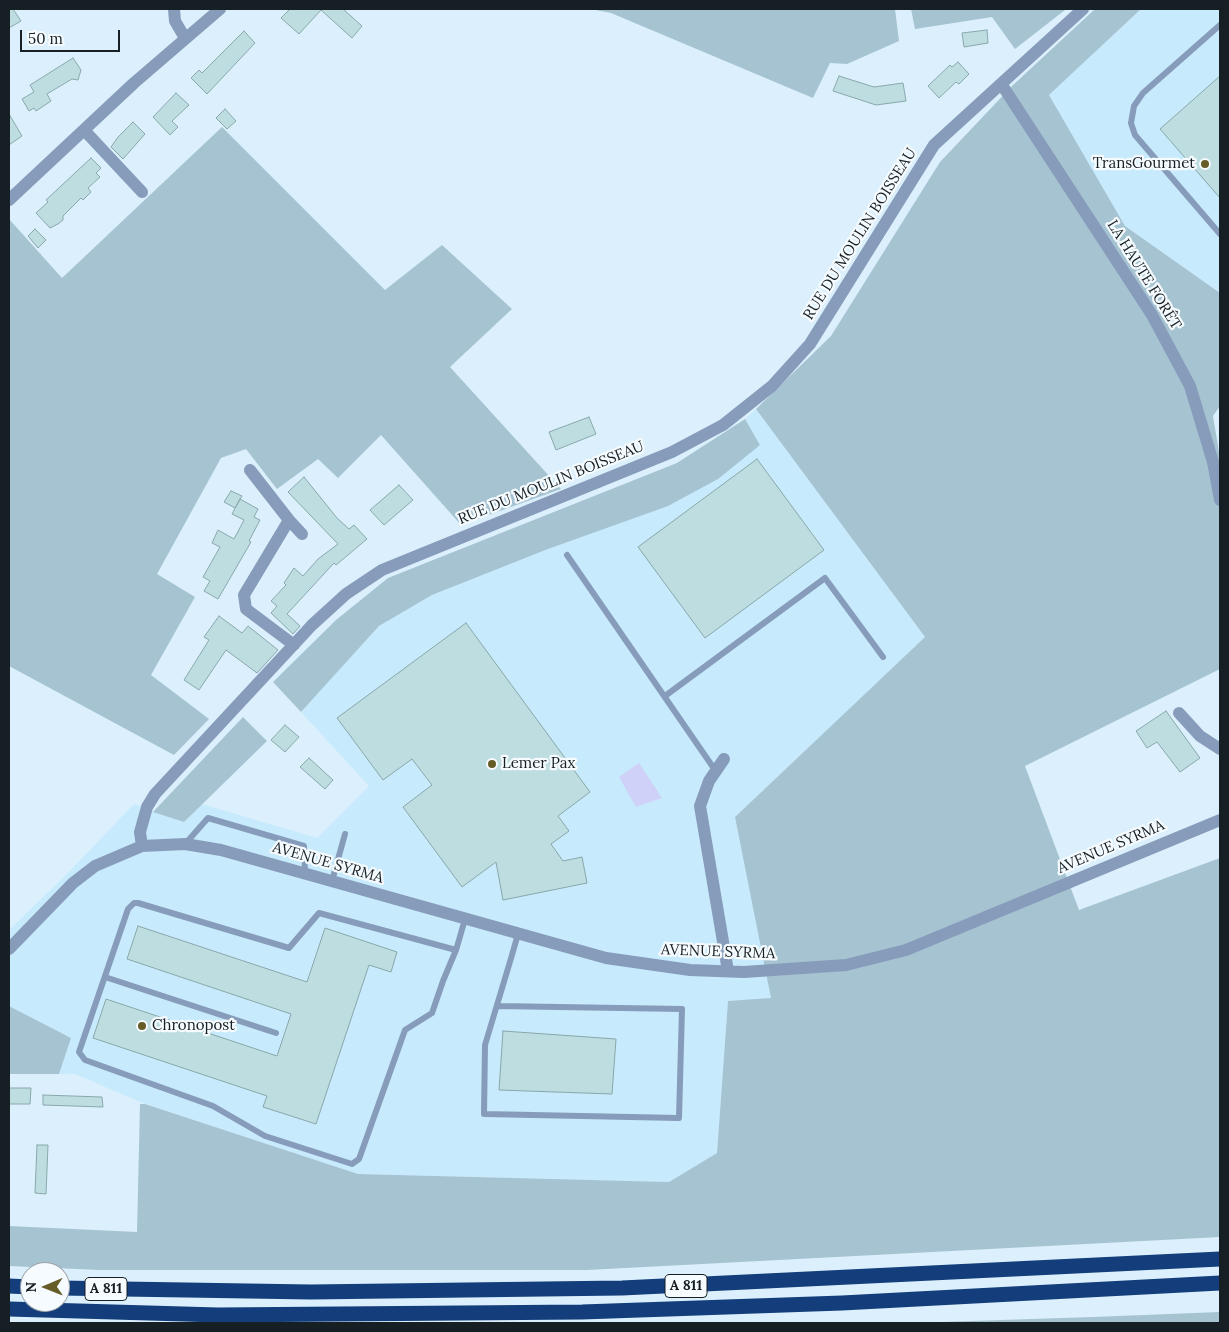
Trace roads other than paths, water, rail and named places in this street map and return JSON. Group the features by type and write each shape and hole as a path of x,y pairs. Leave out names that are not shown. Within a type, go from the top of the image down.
{"highway":[{"name":"A 811","path":"70,1288 311,1292 622,1288 1220,1259"},
{"name":"A 811","path":"9,1309 228,1315 582,1312 842,1303 1220,1283"}],"street":[{"path":"174,9 175,21 185,38"},
{"path":"9,200 185,38 220,9"},
{"name":"RUE DU MOULIN BOISSEAU","path":"142,846 140,832 146,807 155,794 294,645 346,594 382,570 672,452 723,425 772,386 810,344 934,146 1083,9"},
{"name":"LA HAUTE FORÊT","path":"1002,85 1152,315 1190,386 1213,462 1220,500"},
{"path":"84,130 142,192"},
{"path":"250,470 302,534"},
{"path":"289,520 244,594 246,609 294,645"},
{"path":"1180,712 1200,736 1220,749"},
{"path":"724,759 715,770 700,806 728,972"},
{"name":"AVENUE SYRMA","path":"142,846 185,844 221,850 598,956 648,966 728,972 797,970 846,966 906,950 1220,820"},
{"path":"9,950 74,883 95,866 142,846"}],"lane":[{"path":"1220,25 1143,93 1134,106 1131,123 1135,135 1220,234"},
{"path":"567,555 715,770"},
{"path":"665,696 825,578 883,657"},
{"path":"185,844 208,818 304,846 305,874"},
{"path":"332,881 345,834"},
{"path":"456,950 319,913 289,948 138,903 134,904 128,909 79,1052 85,1060 213,1106 265,1136 352,1164 358,1159 404,1030 432,1013 456,950 465,919"},
{"path":"497,1006 682,1009 679,1118 484,1114 485,1045 518,934"},
{"path":"105,977 276,1033"}],"place":[{"name":"TransGourmet","path":"1205,164"},
{"name":"Lemer Pax","path":"492,764"},
{"name":"Chronopost","path":"142,1026"}]}
